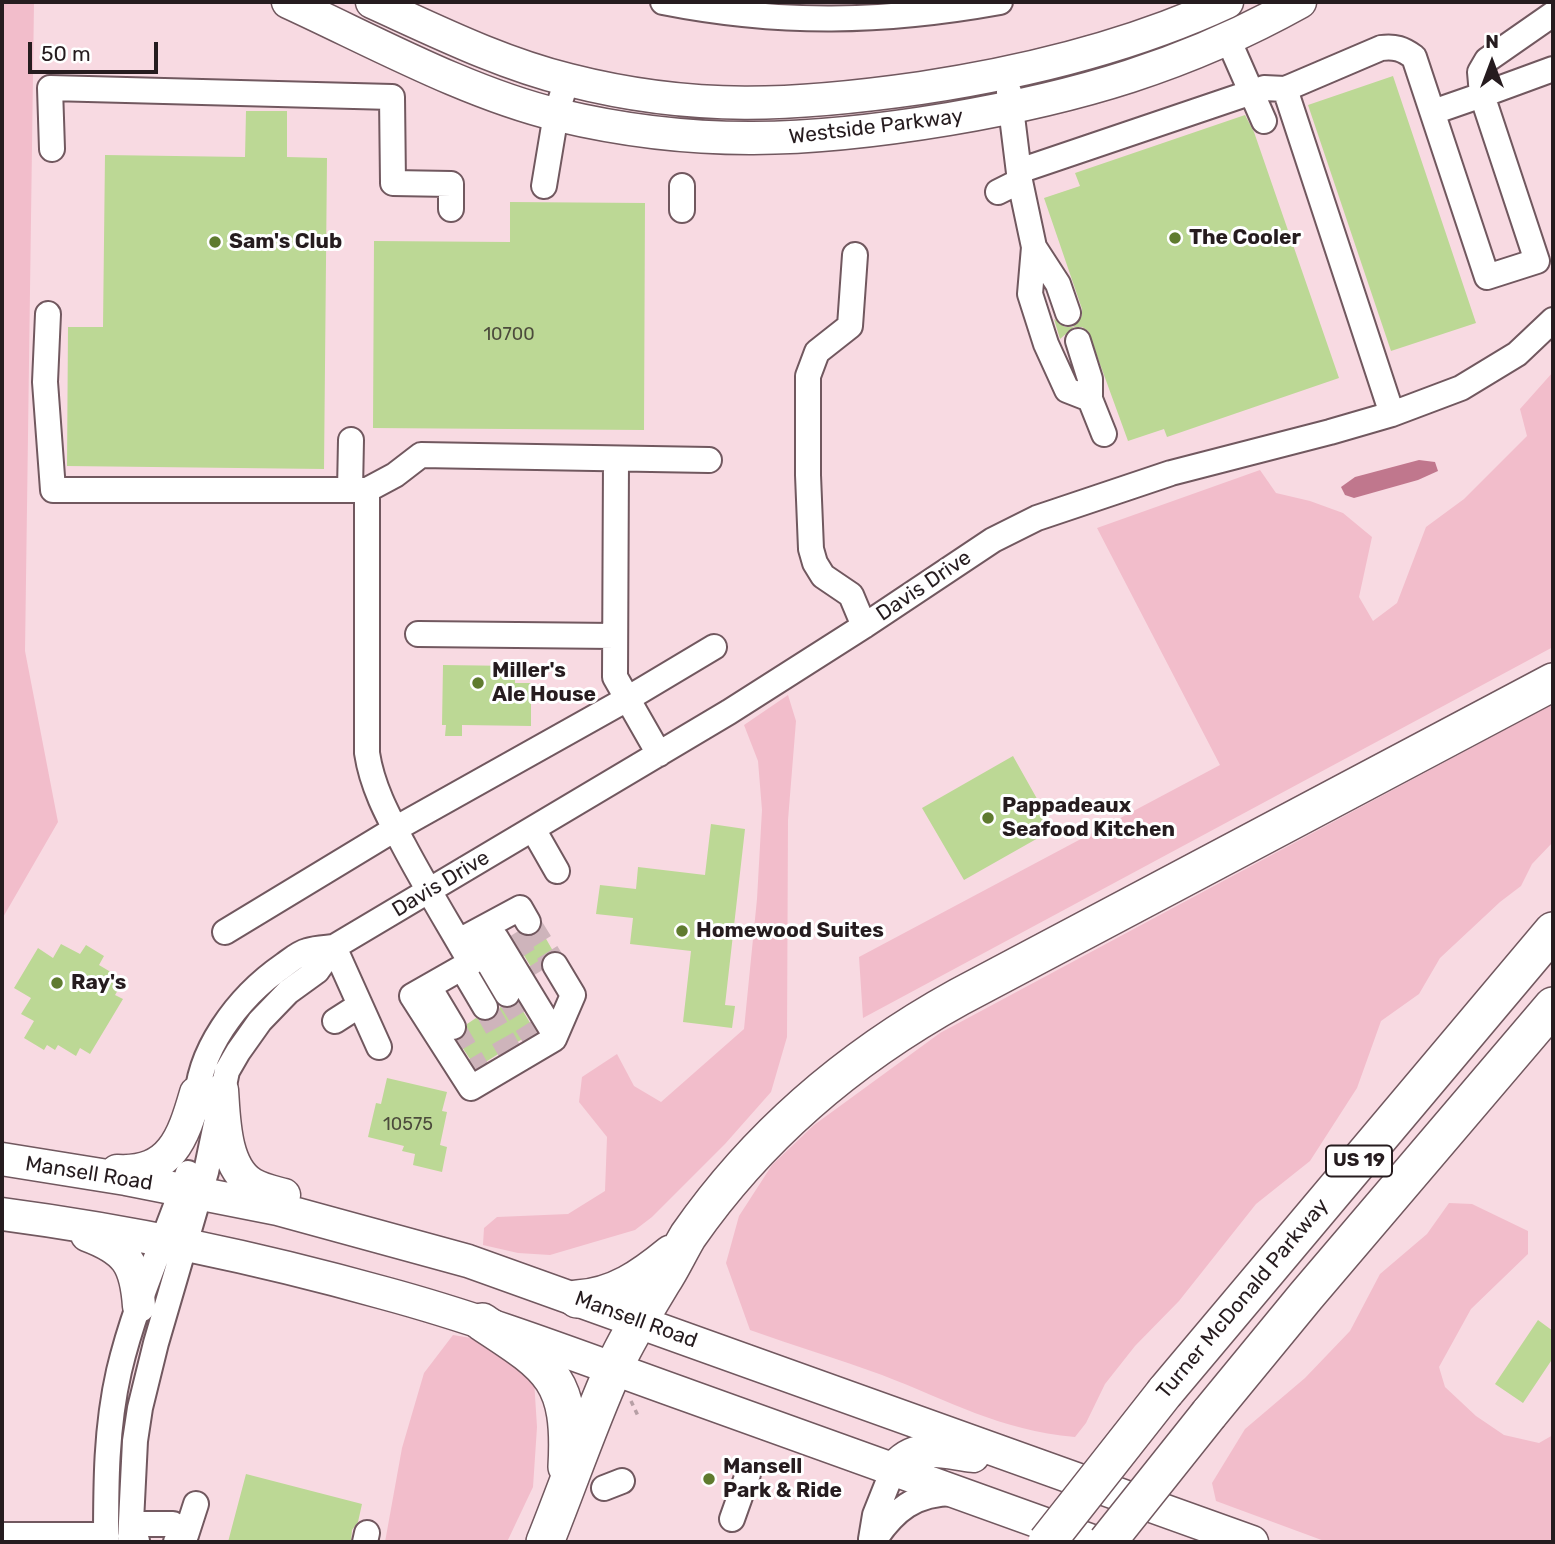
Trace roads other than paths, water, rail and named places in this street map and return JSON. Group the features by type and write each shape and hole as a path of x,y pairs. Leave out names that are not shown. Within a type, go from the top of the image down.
{"highway":[{"path":"545,1542 566,1489 620,1381 638,1321 687,1238 738,1174 800,1109 870,1051 911,1024 1553,682"},
{"name":"Turner McDonald Parkway","path":"1047,1542 1165,1392 1553,931"},
{"name":"US 19","path":"1107,1542 1306,1296 1553,1006"},
{"path":"577,1298 593,1298 629,1285 655,1267 687,1238"},
{"path":"482,1322 536,1358 557,1385 568,1423 566,1489"}],"main road":[{"name":"Westside Parkway","path":"288,2 461,81 556,114 628,129 690,137 776,139 859,133 1011,108 1066,96 1170,63 1228,39 1300,2"},
{"name":"Westside Parkway","path":"372,2 463,44 567,80 668,99 735,104 776,104 860,96 1006,74 1125,42 1227,2"},
{"path":"56,1167 135,1172 153,1166 163,1159 181,1137 209,1091"},
{"path":"209,1091 225,1129 230,1152 242,1175 250,1183 266,1191 351,1212 384,1236"},
{"name":"Mansell Road","path":"2,1160 56,1167 278,1209 468,1261 1252,1542"},
{"path":"2,1214 173,1243 324,1276 482,1322 620,1381 893,1470 1095,1542"},
{"path":"47,1220 102,1241 130,1263 137,1280 139,1306"},
{"path":"893,1470 902,1458 915,1452 931,1450 1034,1463"}],"street":[{"path":"663,2 762,16 820,19 866,19 931,7 1000,2"},
{"path":"1012,182 1264,88 1285,89 1381,48 1392,47 1404,50 1414,57 1487,277 1538,261 1482,95 1480,72 1487,60 1553,14"},
{"path":"1228,39 1264,121"},
{"path":"1433,112 1553,69"},
{"path":"1006,74 1011,108 1012,182 1034,247 1058,284 1068,313"},
{"path":"544,186 556,114 567,80"},
{"path":"52,149 50,88 392,97 393,183 451,184 451,209"},
{"path":"1285,89 1392,414"},
{"path":"1034,247 1030,294 1046,344 1066,390 1090,399"},
{"path":"855,255 850,326 817,352 808,376 808,475 811,549 815,563 822,576 850,595 864,626"},
{"path":"48,314 45,382 53,490 358,490 395,475 421,455 709,460"},
{"name":"Davis Drive","path":"173,1243 191,1191 197,1134 209,1091 216,1040 238,1008 267,977 289,961 306,951 334,947 533,829 729,712 993,540 1037,517 1171,473 1392,414 1461,388 1517,354 1553,320"},
{"path":"1078,341 1090,379 1090,399 1104,434"},
{"path":"351,440 358,490 367,753 370,774 428,891 468,958 512,1056"},
{"path":"616,460 615,677 659,754"},
{"path":"418,634 615,636"},
{"path":"225,932 395,829 714,647"},
{"path":"533,829 557,871"},
{"path":"334,947 379,1047"},
{"name":"Davis Drive","path":"209,1091 228,1072 238,1052 260,1021 288,992 317,971 334,947"},
{"path":"468,958 476,1014 468,958"},
{"path":"468,958 471,1088 512,1056 545,969"},
{"path":"335,1021 360,1006"},
{"path":"238,1008 260,1021"},
{"path":"122,1540 106,1470 109,1427 120,1370 139,1306 173,1243"},
{"path":"122,1540 140,1408 173,1243"},
{"path":"872,1542 875,1515 893,1470"},
{"path":"732,1519 748,1474"},
{"path":"872,1542 906,1505 923,1496 959,1493"},
{"path":"181,1538 196,1504"},
{"path":"2,1535 122,1540 143,1524 173,1524 181,1538"}],"tunnel":[{"path":"528,922 555,965"},
{"path":"512,935 536,974"},
{"path":"507,994 533,1036"},
{"path":"485,1007 509,1050"},
{"path":"453,1027 478,1070"}],"place":[{"name":"The Cooler","path":"1175,238"},
{"name":"Sam's Club","path":"215,242"},
{"name":"Miller's Ale House","path":"478,683"},
{"name":"Pappadeaux Seafood Kitchen","path":"988,818"},
{"name":"Homewood Suites","path":"682,931"},
{"name":"Ray's","path":"57,983"},
{"name":"Mansell Park & Ride","path":"709,1479"}]}
